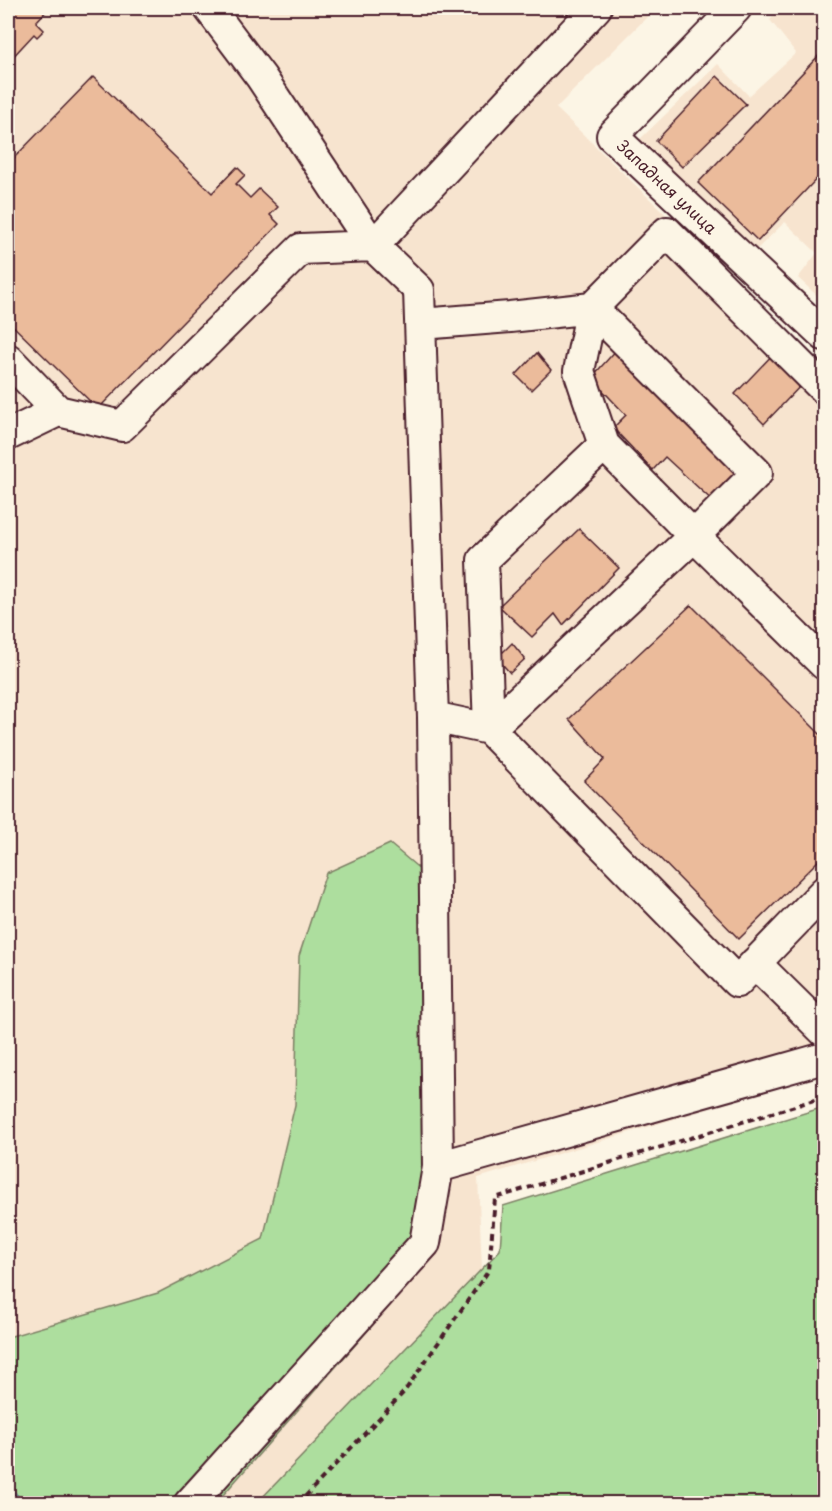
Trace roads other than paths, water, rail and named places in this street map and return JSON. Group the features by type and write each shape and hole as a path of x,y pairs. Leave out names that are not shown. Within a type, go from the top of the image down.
{"street":[{"path":"189,1503 425,1243 438,1167 433,717 419,290 373,246 261,77 209,8"},
{"path":"8,359 58,411 122,426 301,249 373,246 596,8"},
{"name":"Западная улица","path":"736,8 612,136 825,335"},
{"path":"825,389 667,232 592,308 579,371 604,445 825,664"},
{"path":"421,324 592,308"},
{"path":"489,729 694,536 757,473 592,308"},
{"path":"8,435 58,411"},
{"path":"489,729 483,560 604,445"},
{"path":"433,717 489,729 737,982 825,892"},
{"path":"755,963 825,1031"},
{"path":"438,1167 825,1058"}],"waterway":[{"path":"8,1489 22,1504"}]}
